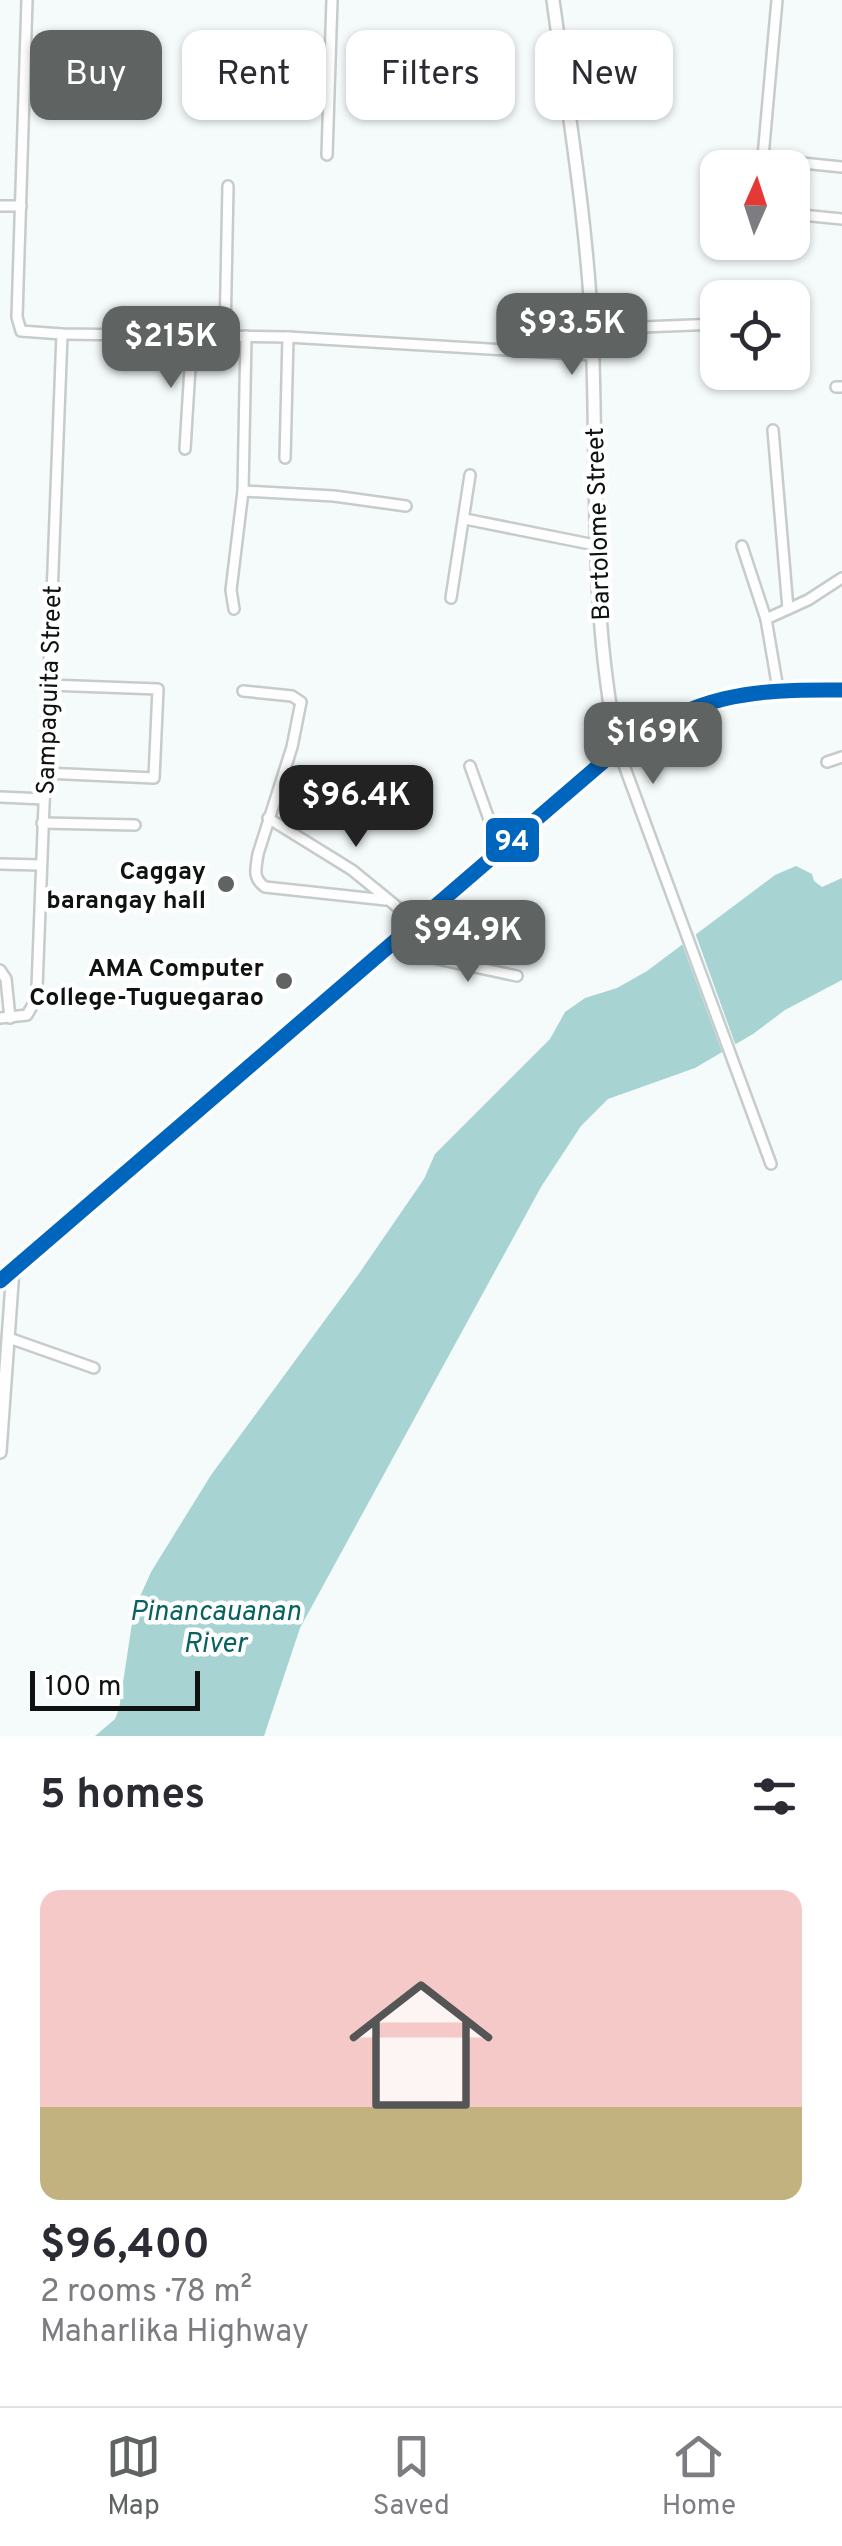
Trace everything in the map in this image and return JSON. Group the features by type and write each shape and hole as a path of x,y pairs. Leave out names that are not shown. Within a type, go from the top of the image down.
{"main road":[{"path":"6,1275 402,943 416,923 618,749 655,724 695,705 778,689 842,690"}],"street":[{"path":"27,0 17,322 20,330 62,334 288,336 592,355"},
{"path":"327,155 332,0"},
{"name":"Bartolome Street","path":"553,0 584,234 592,329 595,545 606,695 618,749"},
{"path":"764,150 777,0"},
{"path":"810,165 842,167"},
{"path":"225,335 228,186"},
{"path":"0,206 21,206"},
{"path":"810,216 842,220"},
{"path":"592,329 700,325"},
{"name":"Sampaguita Street","path":"5,1018 27,1015 36,1001 62,334"},
{"path":"185,449 192,335"},
{"path":"234,609 231,590 243,491 246,336"},
{"path":"285,458 288,336"},
{"path":"772,430 788,609"},
{"path":"451,598 470,475"},
{"path":"243,491 334,496 406,506"},
{"path":"465,518 595,545"},
{"path":"742,546 766,619 778,689"},
{"path":"766,619 842,578"},
{"path":"44,773 154,778 158,689 48,684"},
{"path":"243,691 292,696 301,702 255,870 259,882 265,887 386,900"},
{"path":"618,749 770,1164"},
{"path":"827,762 842,757"},
{"path":"470,766 500,850"},
{"path":"0,796 44,799"},
{"path":"268,818 352,870 416,923"},
{"path":"42,823 135,825"},
{"path":"0,864 40,866"},
{"path":"428,957 517,976"},
{"path":"0,970 6,979 5,1018"},
{"path":"0,1452 9,1338 6,1275"},
{"path":"9,1338 94,1368"}],"water":[{"name":"Pinancauanan River","path":"796,866 812,874 822,887 842,878 842,980 785,1010 695,1068 608,1099 581,1126 541,1187 300,1628 264,1736 95,1736 115,1719 119,1709 134,1610 151,1572 211,1475 424,1179 435,1154 550,1039 565,1012 585,998 617,988 647,971 775,875"}],"pier":[{"path":"693,927 737,1049 724,1057 680,938"}],"tunnel":[{"path":"409,950 428,957"}],"transit line":[{"name":"94","path":"0,1281 618,749 673,717 724,699 778,691 842,690"}],"place":[{"name":"Caggay barangay hall","path":"226,884"},
{"name":"AMA Computer College-Tuguegarao","path":"284,981"}]}
